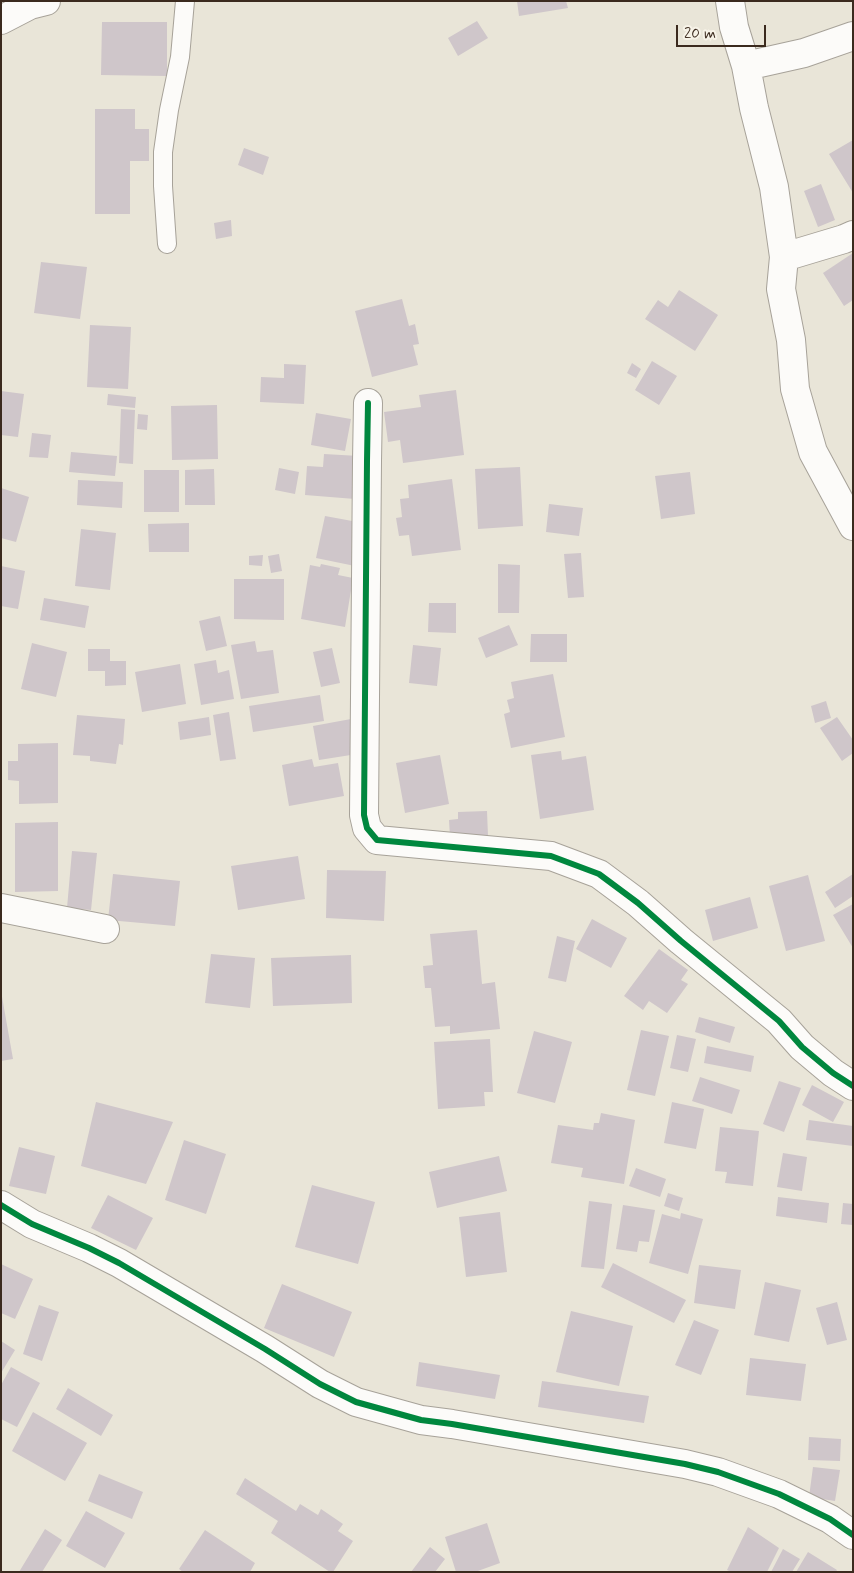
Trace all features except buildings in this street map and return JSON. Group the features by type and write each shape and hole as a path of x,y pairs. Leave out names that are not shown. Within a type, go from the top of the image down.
{"street":[{"path":"1,20 30,6 46,1"},
{"path":"730,1 734,27 746,66 754,108 774,187 784,257 781,289 791,340 795,389 813,452 853,526"},
{"path":"746,66 804,53 853,36"},
{"path":"784,257 844,240 853,235"},
{"path":"368,403 364,815 367,828 377,840 550,856 599,874 638,902 681,941 779,1021 802,1047 833,1073 853,1086"},
{"path":"1,908 105,928"},
{"path":"1,1205 32,1224 89,1248 119,1264 265,1349 320,1384 356,1402 421,1420 685,1464 718,1472 779,1494 830,1519 853,1535"}],"lane":[{"path":"167,244 163,152 168,110 180,57 185,1"}],"cycle path":[{"path":"368,403 364,815 367,828 377,840 551,856 599,874 638,903 681,941 779,1021 802,1047 833,1073 853,1086"},
{"path":"1,1205 32,1224 119,1263 265,1349 320,1384 356,1402 421,1420 685,1464 718,1472 779,1494 830,1519 853,1535"}]}
